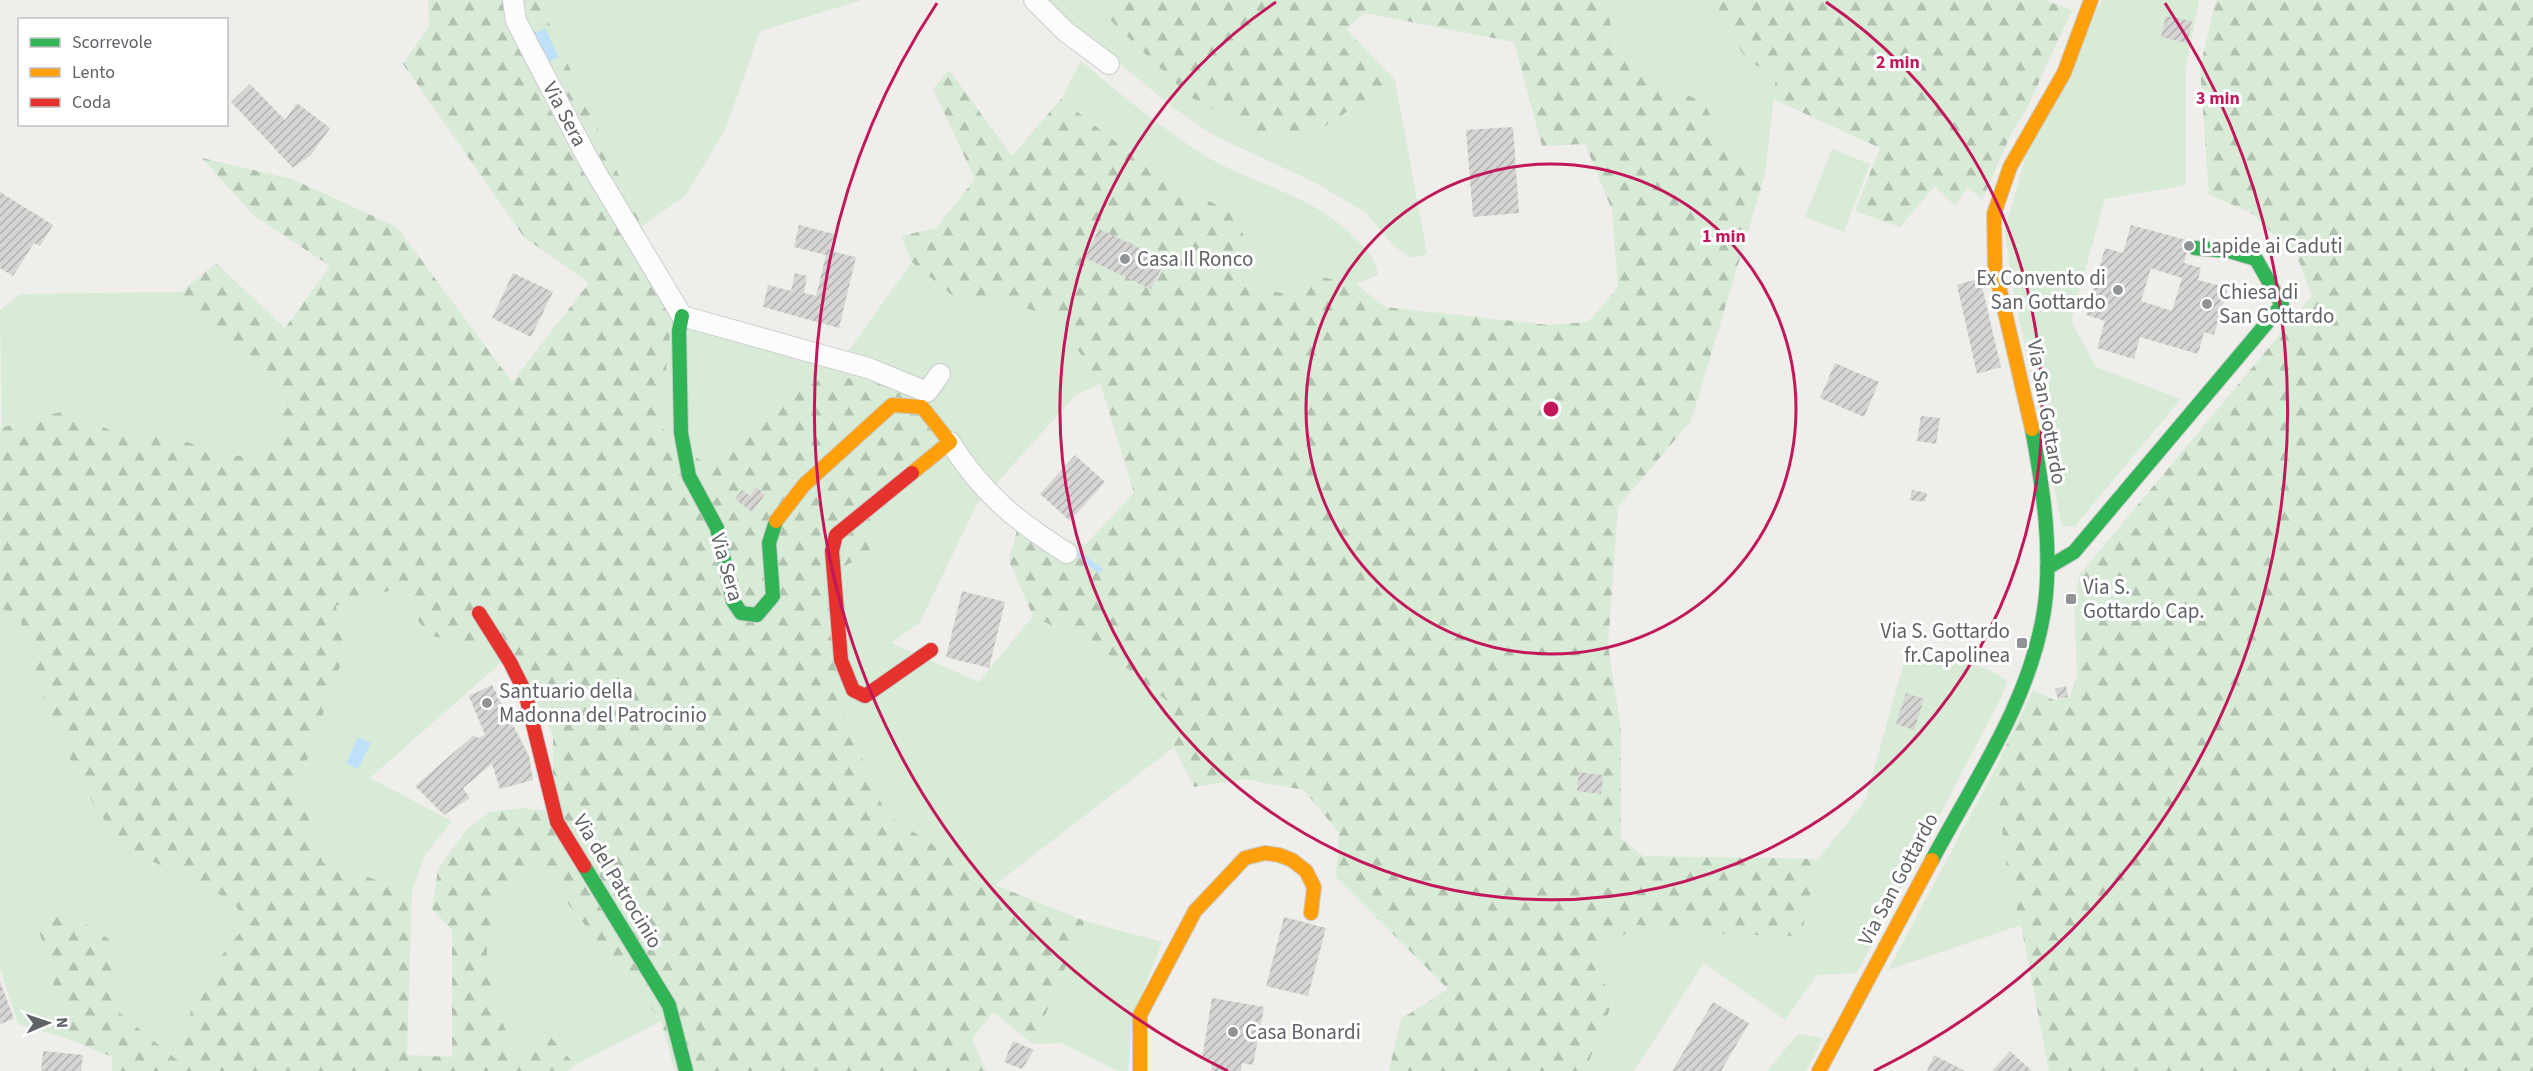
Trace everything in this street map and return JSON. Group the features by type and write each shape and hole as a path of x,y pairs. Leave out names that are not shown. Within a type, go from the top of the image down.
{"street":[{"name":"Via Sera","path":"513,0 516,21 588,159 675,316 679,331 681,433 689,476 717,528 733,601 741,613 757,615 773,596 770,534 789,502 835,455 892,405 922,407 950,442 972,476 1031,530 1067,552"},
{"path":"1034,0 1066,32 1109,64"},
{"name":"Via San Gottardo","path":"1819,1071 2017,700 2031,664 2044,609 2047,568 2040,482 2018,359 1994,267 1994,215 2017,153 2052,96 2072,56 2091,0"},
{"path":"2047,568 2074,552 2282,305 2256,259 2229,251 2195,248"},
{"path":"675,316 868,368 927,393 940,374"},
{"path":"931,650 866,696 853,690 841,660 832,551 836,535 950,442"},
{"name":"Via del Patrocinio","path":"479,613 524,689 557,822 669,1005 686,1071"},
{"path":"520,719 537,737"},
{"path":"1140,1071 1140,1015 1195,911 1245,858 1265,853 1279,855 1292,860 1306,871 1314,887 1311,913"}],"green space":[{"path":"428,0 543,0 545,14 642,226 672,317 660,426 712,470 756,413 817,381 866,377 929,399 947,442 891,493 868,553 843,567 845,720 886,814 995,885 1085,921 1033,1044 993,1012 972,1039 986,1071 675,1071 661,1021 531,857 503,893 492,920 488,940 489,979 494,999 517,1058 548,1034 575,1065 567,1071 112,1071 112,1057 68,1039 36,919 58,907 109,939 120,1013 177,1060 199,984 246,925 234,902 120,845 80,782 33,673 20,617 0,608 0,428 64,411 120,434 175,438 232,457 270,449 283,416 282,382 206,322 181,292 216,263 285,328 330,266 253,215 202,158 292,179 397,227 512,382 589,283 524,237 403,64 429,26","holes":["399,588 427,635 513,652 553,735 553,812 523,808 490,812 466,830 438,869 432,909 452,930 452,1057 407,1055 412,891 323,863 298,785 345,652 336,606"]},
{"path":"543,0 862,0 760,31 726,128 686,195 642,226 545,14"},
{"path":"1044,0 1097,0 1104,14 1310,136 1395,80 1427,254 1411,258 1394,246 1366,213 1316,183 1213,135 1171,106"},
{"path":"1097,0 1596,0 1609,16 1616,53 1660,84 1704,102 1725,147 1765,175 1691,421 1618,507 1608,645 1621,729 1621,838 1643,856 1818,859 1801,936 1714,934 1637,925 1590,960 1614,999 1585,1071 1389,1071 1401,1019 1448,989 1336,877 1339,833 1304,790 1244,779 1194,787 1174,747 1166,700 1113,657 1033,616 1009,561 1018,526 1085,545 1134,493 1100,383 1058,320 1010,302 959,301 912,262 901,236 936,228 975,179 933,89 949,70 1012,156 1061,99 1158,175 1231,212 1244,236 1240,284 1281,293 1316,276 1356,284 1385,307 1549,325 1588,322 1618,288 1612,210 1585,144 1542,146 1514,42 1365,13 1346,29 1395,80 1310,136 1257,132 1190,97 1104,14"},
{"path":"1596,0 1712,0 1746,59 1776,77 1765,175 1725,147 1704,102 1660,84 1616,53 1609,16"},
{"path":"1712,0 2045,0 2072,10 2028,106 2011,134 1982,200 1968,187 1955,206 1935,186 1900,227 1855,211 1880,148 1773,99 1776,77 1746,59"},
{"path":"2102,0 2199,0 2186,67 2186,185 2105,199 2071,321 2096,367 2181,399 2075,526 2062,526 2012,285 2005,230 2026,155"},
{"path":"2216,0 2533,0 2533,1071 2049,1071 2021,925 2008,879 1995,769 2033,690 2056,701 2070,697 2077,676 2074,602 2080,574 2312,296 2297,256 2250,212 2209,195 2200,68"},
{"path":"1081,61 1141,110 1204,155 1320,210 1363,246 1375,263 1378,275 1356,284 1316,276 1281,293 1240,284 1244,236 1231,212 1158,175 1061,99"},
{"path":"1832,149 1870,164 1844,232 1805,217"},
{"path":"912,262 959,301 1010,302 1058,320 1100,383 1075,396 976,506 920,622 891,643 979,682 1033,616 1113,657 1166,700 1174,747 995,885 886,814 845,720 843,567 756,413 712,470 660,426 672,317 844,357"},
{"path":"181,292 206,322 282,382 283,416 270,449 232,457 175,438 120,434 64,411 2,427 0,310 20,294"},
{"path":"399,588 427,635 513,652 370,778 452,821 425,855 412,891 323,863 298,785 345,652 336,606"},
{"path":"0,608 20,617 33,673 80,782 120,845 234,902 246,926 199,984 177,1060 120,1013 109,939 36,919 68,1039 18,1024 0,968"},
{"path":"1906,656 1972,664 2007,681 2002,696 1857,973 1817,975 1785,1020 1704,963 1634,1071 1585,1071 1614,999 1590,960 1637,925 1714,934 1801,936 1818,859 1865,801"},
{"path":"1995,769 2008,879 2021,925 1888,970"},
{"path":"531,857 661,1021 575,1065 548,1034 517,1059 489,980 488,941 492,920 503,893"},
{"path":"1085,921 1162,942 1133,1018 1128,1071 1118,1071 1061,1043 1033,1044"},
{"path":"1798,1034 1823,1038 1806,1071 1767,1071"}],"water":[{"path":"545,28 559,57 547,63 532,35"},
{"path":"358,737 371,743 358,769 346,763"}],"building":[{"path":"2166,16 2192,21 2187,43 2161,37"},
{"path":"250,84 285,120 297,103 330,128 311,155 293,168 231,102"},
{"path":"1513,127 1519,213 1473,217 1466,130"},
{"path":"0,192 53,225 40,246 34,243 13,276 0,268"},
{"path":"799,225 834,234 830,251 856,257 839,328 763,307 768,285 791,291 795,273 807,276 804,293 816,296 826,255 794,247"},
{"name":"Ex Convento di San Gottardo","path":"2131,225 2190,241 2184,263 2201,268 2198,280 2228,288 2214,335 2204,332 2198,354 2140,337 2134,359 2097,348 2105,321 2086,315 2105,248 2123,253","holes":["2151,268 2182,278 2172,311 2141,301"]},
{"name":"Casa Il Ronco","path":"1099,229 1165,260 1151,289 1085,258"},
{"path":"513,273 553,292 531,337 492,318"},
{"path":"1980,278 2001,367 1977,374 1957,285"},
{"path":"1835,363 1879,382 1864,417 1820,398"},
{"path":"1921,416 1940,418 1936,444 1917,441"},
{"path":"1075,455 1105,482 1070,521 1040,494"},
{"path":"756,487 765,494 752,512 735,499 742,490 750,496"},
{"path":"1912,490 1927,493 1925,502 1910,500"},
{"path":"962,591 1005,602 989,668 946,657"},
{"path":"492,685 529,756 533,780 500,789 492,764 463,788 470,798 444,815 415,786 474,735 478,738 485,735 469,696"},
{"path":"2066,686 2068,697 2058,699 2055,689"},
{"path":"1906,693 1924,699 1914,730 1896,724"},
{"path":"1579,772 1603,775 1601,794 1577,791"},
{"path":"1284,917 1326,928 1308,996 1266,986"},
{"path":"0,981 14,1019 0,1024"},
{"name":"Casa Bonardi","path":"1212,998 1264,1007 1253,1065 1242,1063 1241,1071 1211,1071 1213,1060 1202,1058"},
{"path":"1713,1002 1749,1023 1721,1071 1672,1071"},
{"path":"1013,1041 1034,1050 1022,1069 1004,1062"},
{"path":"43,1051 83,1055 81,1071 41,1071"},
{"path":"2010,1051 2032,1071 1992,1071"},
{"path":"1934,1055 1965,1071 1927,1071"}],"waterway":[{"path":"1071,548 1099,570"}],"traffic: fast":[{"path":"2047,568 2074,552 2282,305 2256,259 2229,251 2195,248"},
{"path":"682,316 679,331 681,433 689,476 717,528 733,601 741,613 757,615 773,596 769,543 776,521"},
{"path":"1932,860 1998,740 2013,709 2037,644 2047,588 2047,543 2040,474 2032,429"},
{"path":"584,866 669,1005 686,1071"}],"traffic: slow":[{"path":"2032,429 1995,269 1994,214 2010,167 2064,73 2091,0"},
{"path":"776,521 804,485 892,405 922,407 950,442 912,473"},
{"path":"1140,1071 1140,1015 1195,911 1245,858 1265,853 1279,855 1292,860 1306,871 1314,887 1311,913"},
{"path":"1819,1071 1932,860"}],"traffic: jam":[{"path":"912,473 836,535 832,551 841,660 853,690 865,696 931,650"},
{"path":"479,613 510,662 525,692 557,822 584,866"}],"place":[{"name":"Lapide ai Caduti","path":"2189,246"},
{"name":"Casa Il Ronco","path":"1125,259"},
{"name":"Ex Convento di San Gottardo","path":"2118,290"},
{"name":"Chiesa di San Gottardo","path":"2207,304"},
{"name":"Via S. Gottardo Cap.","path":"2071,599"},
{"name":"Via S. Gottardo fr.Capolinea","path":"2022,643"},
{"name":"Santuario della Madonna del Patrocinio","path":"487,703"},
{"name":"Casa Bonardi","path":"1233,1032"}]}
